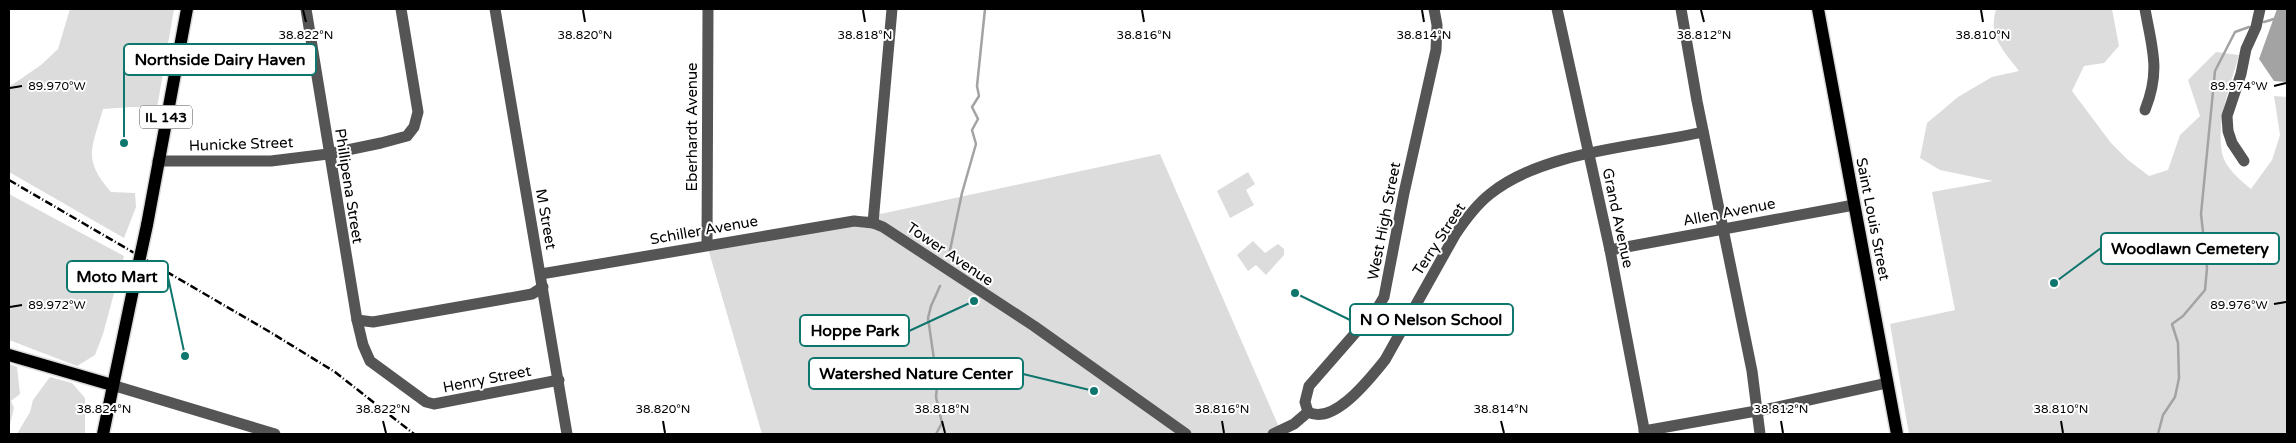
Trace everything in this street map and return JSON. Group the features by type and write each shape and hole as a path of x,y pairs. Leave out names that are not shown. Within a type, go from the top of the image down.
{"main road":[{"name":"IL 143","path":"103,434 147,225 187,9"},
{"name":"Saint Louis Street","path":"1818,9 1897,434"},
{"path":"9,355 112,385"}],"street":[{"name":"Phillipena Street","path":"306,9 328,154 357,320 366,355 374,364"},
{"name":"Hunicke Street","path":"158,161 271,161 328,154 391,141 411,132 418,117 418,112 400,9"},
{"name":"M Street","path":"495,9 567,434"},
{"name":"Eberhardt Avenue","path":"707,245 708,9"},
{"path":"873,223 892,9"},
{"name":"West High Street","path":"1308,412 1305,402 1309,386 1378,306 1386,292 1404,192 1436,50 1437,25 1434,9"},
{"name":"Grand Avenue","path":"1557,9 1610,250 1645,433"},
{"path":"1681,9 1752,371 1760,434"},
{"path":"2145,9 2155,63 2153,90 2145,110"},
{"path":"2244,161 2232,143 2228,131 2227,116 2241,74 2246,49 2256,27 2260,9"},
{"name":"Terry Street","path":"1308,412 1319,415 1346,403 1373,375 1384,360 1455,235 1467,218 1490,194 1526,172 1564,159 1704,132"},
{"name":"Allen Avenue","path":"1610,250 1854,205"},
{"name":"Schiller Avenue","path":"541,274 854,221 873,223"},
{"name":"Tower Avenue","path":"873,223 883,227 1034,326 1186,434"},
{"path":"357,320 373,322 532,294 543,287"},
{"name":"Henry Street","path":"374,364 426,402 434,404 559,380"},
{"path":"1645,433 1887,383"},
{"path":"112,385 275,434"},
{"path":"1273,434 1294,424 1308,412"}],"shaded area":[{"path":"70,9 174,9 157,108 103,109 93,144 93,162 96,171 111,192 135,193 136,207 124,238 9,172 9,87 41,65 58,49"},
{"path":"1996,9 2112,9 2119,46 2104,63 2084,66 2072,91 2111,143 2128,160 2149,176 2168,170 2180,135 2200,116 2188,80 2216,52 2239,55 2222,116 2222,153 2226,164 2251,189 2272,160 2280,135 2274,96 2287,97 2287,434 1909,434 1890,324 1955,310 1932,192 1993,181 1940,170 1920,158 1927,123 1958,97 1992,77 2019,71 2003,50 1996,35 1994,19"},
{"path":"2277,9 2287,9 2287,82 2274,81 2259,59"},
{"path":"1160,154 1282,434 762,434 707,245 885,213"},
{"path":"1248,172 1255,184 1246,190 1254,205 1230,218 1217,191"},
{"path":"9,194 124,256 103,334 95,355 77,366 9,340"},
{"path":"1253,241 1265,253 1278,244 1284,249 1284,255 1266,275 1256,265 1248,271 1237,255"},
{"path":"9,364 17,367 20,394 11,401 14,408 9,429"},
{"path":"50,377 72,383 85,398 85,434 17,434 30,412 33,400"}],"waterway":[{"path":"949,255 962,193 976,144 972,130 978,119 972,107 979,96 977,86 985,9"},
{"path":"2264,22 2274,19"},
{"path":"2158,434 2163,415 2175,397 2179,378 2178,343 2172,324 2183,316 2205,290 2207,268 2201,214 2215,71 2235,32 2249,27"},
{"path":"936,434 942,423 936,397 937,386 934,381 936,373 928,318 940,286"}],"railway":[{"path":"9,180 335,372 414,434"}],"place":[{"name":"Northside Dairy Haven","path":"124,143"},
{"name":"Woodlawn Cemetery","path":"2054,283"},
{"name":"N O Nelson School","path":"1295,293"},
{"name":"Hoppe Park","path":"974,301"},
{"name":"Moto Mart","path":"185,356"},
{"name":"Watershed Nature Center","path":"1094,391"}]}
